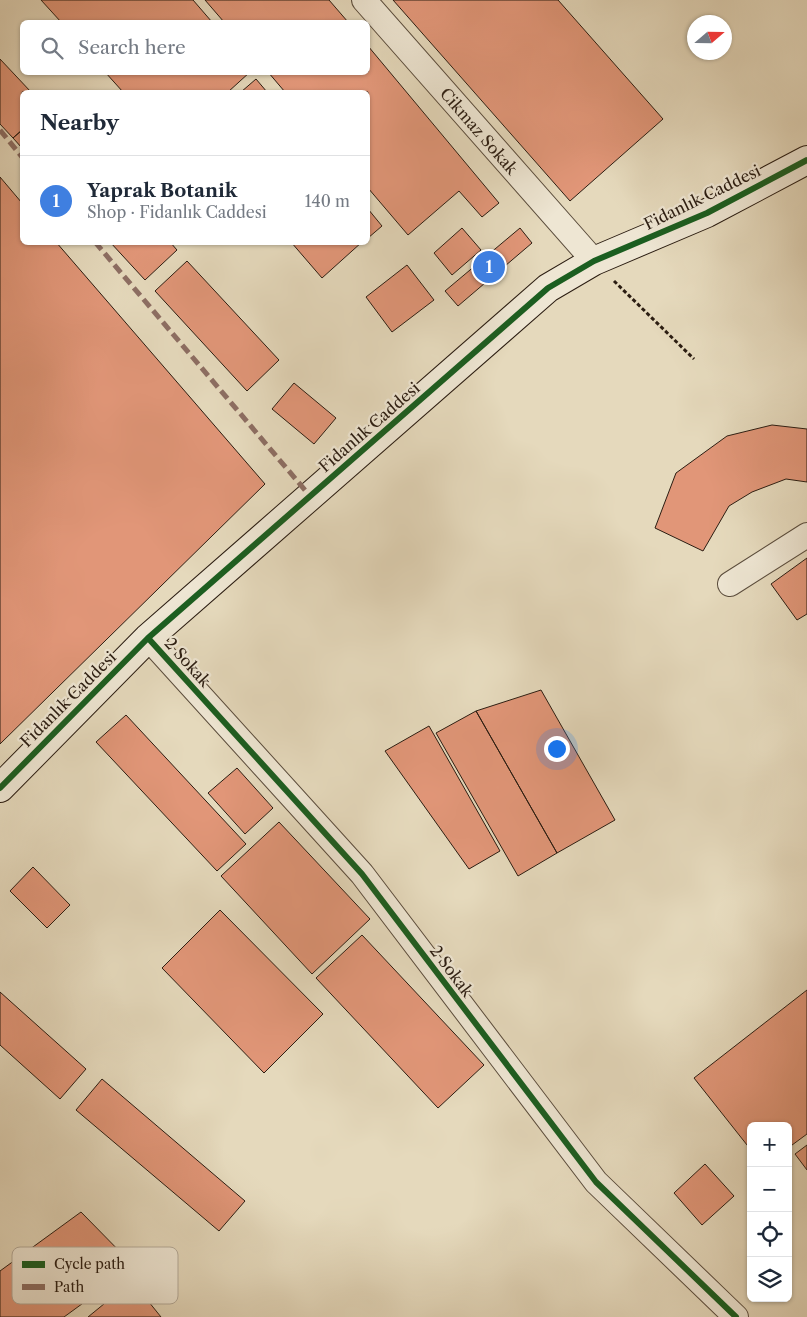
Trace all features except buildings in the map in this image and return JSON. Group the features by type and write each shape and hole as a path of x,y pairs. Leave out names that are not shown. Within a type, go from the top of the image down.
{"street":[{"name":"Cikmaz Sokak","path":"364,0 594,261"},
{"name":"Fidanlık Caddesi","path":"0,788 148,638 548,288 594,261 707,213 807,160"},
{"path":"730,584 807,535"},
{"name":"2 Sokak","path":"148,638 362,874 596,1182 736,1317"}],"path":[{"path":"594,261 694,359"}],"marked path":[{"path":"0,130 20,155"},
{"path":"98,245 310,496"}],"cycle path":[{"path":"0,788 148,638 548,288 594,261 707,213 807,160"},
{"path":"148,638 362,874 596,1182 736,1317"}],"place":[{"name":"Yaprak Botanik","path":"489,267"}]}
